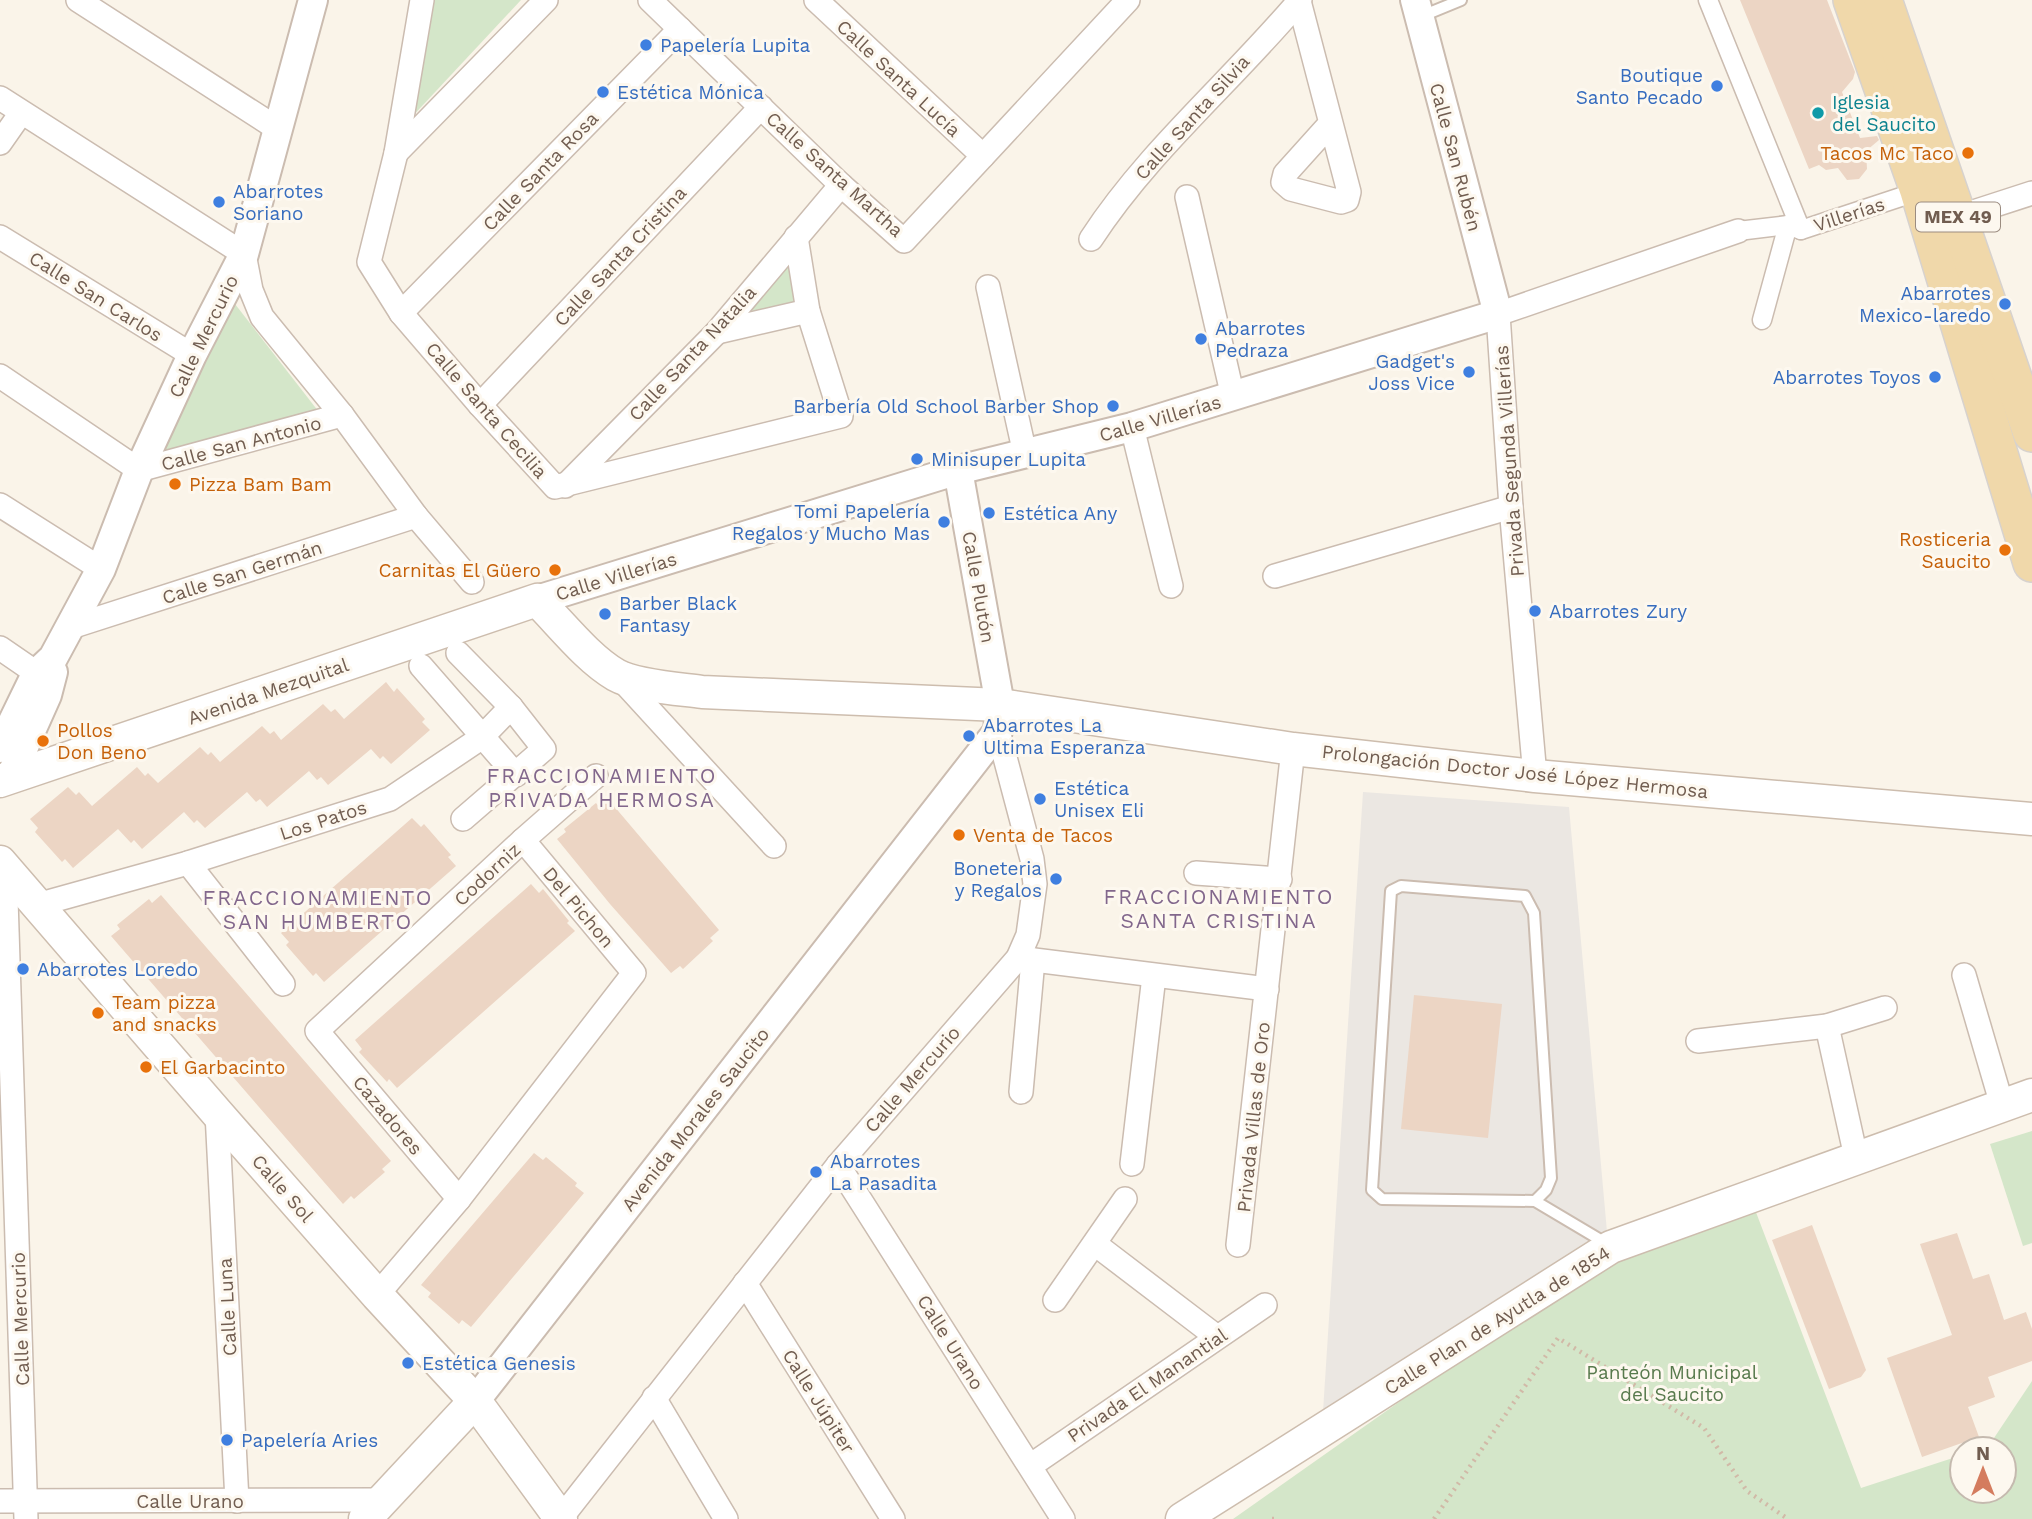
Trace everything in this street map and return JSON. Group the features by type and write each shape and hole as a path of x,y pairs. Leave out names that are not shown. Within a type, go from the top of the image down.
{"main road":[{"name":"MEX 49","path":"1852,0 1919,191 2032,563"},
{"name":"MEX 49","path":"1883,0 2032,433"},
{"path":"537,600 600,663 619,677"},
{"name":"Avenida Mezquital","path":"5,780 537,600"},
{"name":"Prolongación Doctor José López Hermosa","path":"619,677 702,692 999,718 1535,776 2032,819"},
{"name":"Calle Sol","path":"3,865 377,1295 475,1401 561,1519"},
{"name":"Calle Plan de Ayutla de 1854","path":"1182,1519 1611,1247 2032,1095"},
{"name":"Avenida Morales Saucito","path":"372,1510 475,1401"}],"street":[{"path":"78,0 278,129"},
{"name":"Calle Santa Cecilia","path":"422,0 396,153 369,262 401,313 555,487 841,416 808,311 796,237"},
{"path":"396,153 546,0"},
{"name":"Calle Santa Martha","path":"650,0 841,185 904,241 1128,0"},
{"name":"Calle Santa Lucía","path":"816,0 983,156"},
{"path":"1707,0 1794,228 1762,320"},
{"path":"1300,1 1330,124"},
{"name":"Calle Santa Silvia","path":"1091,239 1113,204 1177,131 1300,1"},
{"name":"Calle Mercurio","path":"5,780 47,672 101,569 139,470 192,355 244,254 308,3"},
{"name":"Calle San Rubén","path":"1417,9 1498,314"},
{"name":"Calle Santa Rosa","path":"401,313 680,29"},
{"path":"0,98 244,254 251,290 262,317 342,415 416,516 472,582"},
{"name":"Calle Santa Cristina","path":"480,405 761,107"},
{"path":"0,143 21,113"},
{"name":"Calle Santa Natalia","path":"565,486 717,332 841,185"},
{"name":"Villerías","path":"1738,232 1794,228 1919,191"},
{"path":"1958,217 2032,193"},
{"path":"1187,197 1233,397"},
{"name":"Calle Villerías","path":"537,600 958,470 1132,427 1233,397 1498,314 1738,232"},
{"name":"Calle San Carlos","path":"0,237 192,355"},
{"path":"988,287 1025,454"},
{"path":"717,332 808,311"},
{"name":"Privada Segunda Villerías","path":"1498,314 1511,507 1535,776"},
{"name":"Calle San Antonio","path":"0,376 139,470 342,415"},
{"path":"1132,427 1171,586"},
{"name":"Calle Plutón","path":"958,470 999,718"},
{"path":"0,506 101,569"},
{"path":"1275,576 1511,507"},
{"name":"Calle San Germán","path":"68,628 416,516"},
{"path":"0,648 47,672"},
{"path":"458,653 511,707 544,750 463,819"},
{"path":"421,667 516,775"},
{"name":"Calle Mercurio","path":"0,748 47,672"},
{"path":"619,677 774,846"},
{"name":"Los Patos","path":"37,905 188,863 390,799 481,738 511,707"},
{"name":"Calle Mercurio","path":"561,1519 838,1165 1026,959 1035,884 1032,859 999,718"},
{"name":"Avenida Morales Saucito","path":"475,1401 999,718"},
{"name":"Privada Villas de Oro","path":"1238,1245 1293,749"},
{"name":"Codorniz","path":"317,1031 596,776"},
{"name":"Del Pichon","path":"459,1199 634,973 523,840"},
{"path":"188,863 284,984"},
{"name":"Calle Mercurio","path":"3,865 26,1510"},
{"path":"1196,873 1280,879"},
{"path":"1021,1092 1026,959 1267,989"},
{"path":"1965,975 2002,1105"},
{"path":"1132,1164 1154,976"},
{"path":"1698,1041 1827,1026 1885,1008"},
{"path":"1827,1026 1856,1157"},
{"name":"Cazadores","path":"317,1031 459,1199"},
{"name":"Calle Luna","path":"217,1113 237,1501"},
{"name":"Calle Urano","path":"838,1165 1063,1519"},
{"path":"377,1295 459,1199"},
{"path":"1055,1300 1125,1199"},
{"path":"1095,1244 1217,1337"},
{"name":"Calle Júpiter","path":"745,1283 893,1519"},
{"name":"Privada El Manantial","path":"1030,1466 1265,1305"},
{"path":"654,1398 726,1519"},
{"name":"Calle Urano","path":"0,1501 26,1510 237,1501 372,1510"}],"lane":[{"path":"1417,9 1461,0"},
{"path":"1535,1201 1546,1190 1551,1178 1534,913 1525,896 1401,886 1391,891 1372,1191 1382,1199 1535,1201 1611,1247"}],"path":[{"path":"1434,1519 1558,1338 1704,1428 1747,1491 1788,1519"}],"shaded area":[{"path":"1363,792 1569,807 1608,1243 1322,1427"}],"green space":[{"path":"429,0 521,0 409,120"},
{"path":"793,245 803,308 730,325"},
{"path":"228,295 322,416 148,463"},
{"path":"2032,1131 2032,1243 2023,1246 1990,1144"},
{"name":"Panteón Municipal del Saucito","path":"1754,1207 1861,1488 1948,1460 1948,1505 2018,1505 2018,1435 1996,1435 2032,1381 2032,1519 1233,1519 1592,1266"}],"building":[{"name":"Iglesia del Saucito","path":"1740,0 1827,0 1855,72 1853,79 1842,92 1860,138 1877,136 1879,140 1866,151 1867,169 1859,179 1847,180 1838,168 1826,170 1819,165 1809,169"},
{"path":"386,682 394,692 397,688 425,719 422,722 430,730 391,764 383,756 380,759 371,749 328,785 321,777 317,780 309,771 267,807 260,799 256,802 247,792 205,828 197,820 194,823 184,812 142,849 134,840 131,843 118,829 73,868 65,859 62,862 35,832 38,828 30,819 68,787 76,795 79,792 92,806 137,767 145,776 148,773 158,783 200,747 208,755 211,752 220,762 262,726 270,734 274,731 281,740 323,704 331,712 335,709 344,719"},
{"path":"608,799 719,930 710,938 713,941 683,969 680,966 671,973 557,839 566,832 564,829 596,803 599,807"},
{"path":"412,818 421,827 424,824 451,855 448,857 456,866 324,982 316,973 313,976 286,945 289,942 281,933"},
{"path":"531,884 539,893 543,889 575,931 397,1088 389,1079 387,1082 359,1052 362,1049 355,1040"},
{"path":"161,895 391,1161 382,1169 385,1172 354,1199 351,1196 343,1204 111,936 120,929 117,925 149,899 152,903"},
{"path":"1414,995 1502,1004 1488,1138 1401,1129"},
{"path":"534,1153 543,1160 546,1157 577,1183 575,1186 584,1193 471,1327 462,1320 459,1324 428,1297 431,1293 421,1285"},
{"path":"1812,1225 1866,1370 1861,1377 1829,1389 1772,1240"},
{"path":"1957,1233 1973,1279 1989,1274 2004,1320 2026,1312 2032,1329 2032,1361 1988,1377 1995,1397 1968,1407 1978,1435 1948,1435 1948,1448 1922,1457 1887,1358 1952,1335 1920,1244"}],"place":[{"name":"Papelería Lupita","path":"646,45"},
{"name":"Boutique Santo Pecado","path":"1717,86"},
{"name":"Estética Mónica","path":"603,92"},
{"name":"Iglesia del Saucito","path":"1818,113"},
{"name":"Tacos Mc Taco","path":"1968,153"},
{"name":"Abarrotes Soriano","path":"219,202"},
{"name":"Abarrotes Mexico-laredo","path":"2005,304"},
{"name":"Abarrotes Pedraza","path":"1201,339"},
{"name":"Gadget's Joss Vice","path":"1469,372"},
{"name":"Abarrotes Toyos","path":"1935,377"},
{"name":"Barbería Old School Barber Shop","path":"1113,406"},
{"name":"Minisuper Lupita","path":"917,459"},
{"name":"Pizza Bam Bam","path":"175,484"},
{"name":"Estética Any","path":"989,513"},
{"name":"Tomi Papelería Regalos y Mucho Mas","path":"944,522"},
{"name":"Rosticeria Saucito","path":"2005,550"},
{"name":"Carnitas El Güero","path":"555,570"},
{"name":"Abarrotes Zury","path":"1535,611"},
{"name":"Barber Black Fantasy","path":"605,614"},
{"name":"Abarrotes La Ultima Esperanza","path":"969,736"},
{"name":"Pollos Don Beno","path":"43,741"},
{"name":"Estética Unisex Eli","path":"1040,799"},
{"name":"Venta de Tacos","path":"959,835"},
{"name":"Boneteria y Regalos","path":"1056,879"},
{"name":"Abarrotes Loredo","path":"23,969"},
{"name":"Team pizza and snacks","path":"98,1013"},
{"name":"El Garbacinto","path":"146,1067"},
{"name":"Abarrotes La Pasadita","path":"816,1172"},
{"name":"Estética Genesis","path":"408,1363"},
{"name":"Papelería Aries","path":"227,1440"}],"district":[{"name":"FRACCIONAMIENTO PRIVADA HERMOSA","path":"602,788"},
{"name":"FRACCIONAMIENTO SANTA CRISTINA","path":"1219,909"},
{"name":"FRACCIONAMIENTO SAN HUMBERTO","path":"318,910"}]}
